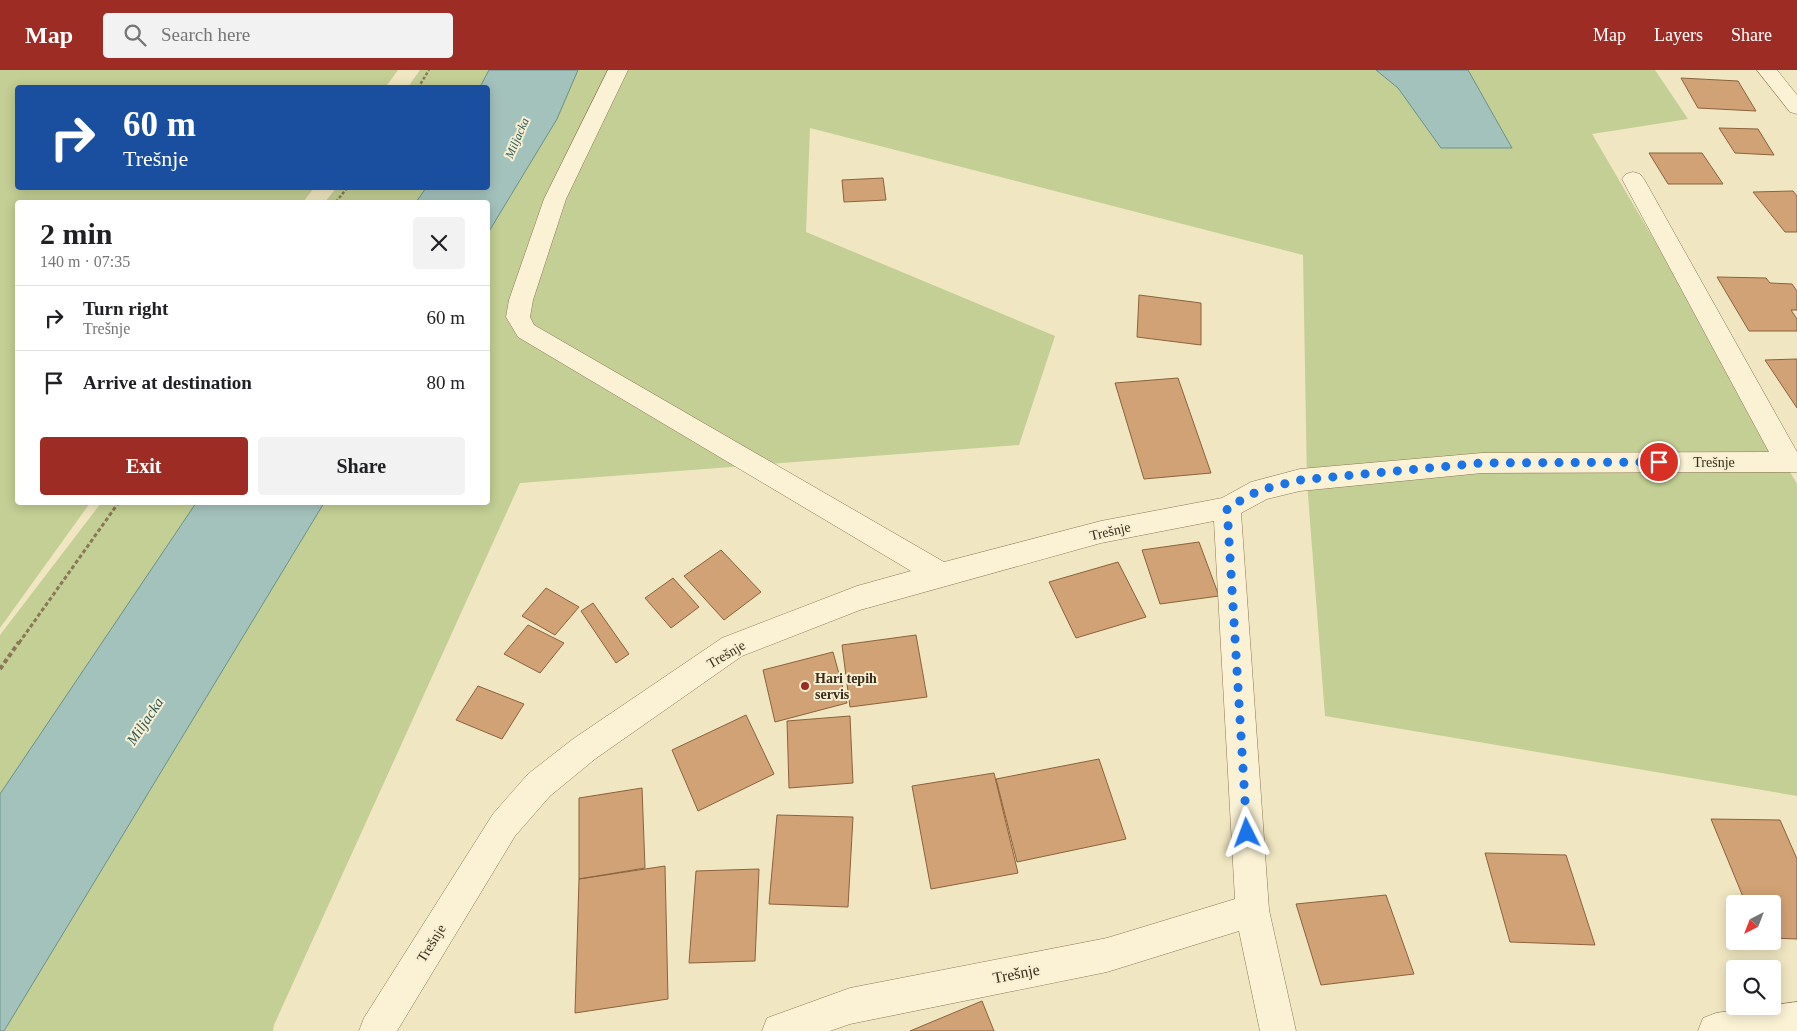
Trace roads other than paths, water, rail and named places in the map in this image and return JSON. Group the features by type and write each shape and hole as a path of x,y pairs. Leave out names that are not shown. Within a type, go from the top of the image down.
{"street":[{"path":"618,70 555,199 521,300 518,317 526,331 943,576"},
{"path":"1767,70 1797,108"},
{"name":"Trešnje","path":"377,1031 504,825 540,786 584,749 732,647 857,598 1101,532 1227,508 1260,490 1300,480 1482,463 1793,462 1633,179"},
{"path":"1227,508 1252,910 1278,1031"},
{"name":"Trešnje","path":"780,1031 850,1006 1107,955 1252,910"},
{"path":"1716,1031 1797,1020"}],"water":[{"name":"Miljacka","path":"489,70 578,70 557,119 490,230 490,200 417,200 425,190 490,190 490,85 481,85"},
{"path":"1376,70 1468,70 1512,148 1441,148 1398,88"},
{"name":"Miljacka","path":"195,505 323,505 4,1031 0,1031 0,794"}],"place":[{"name":"Hari tepih servis","path":"805,686"}]}
